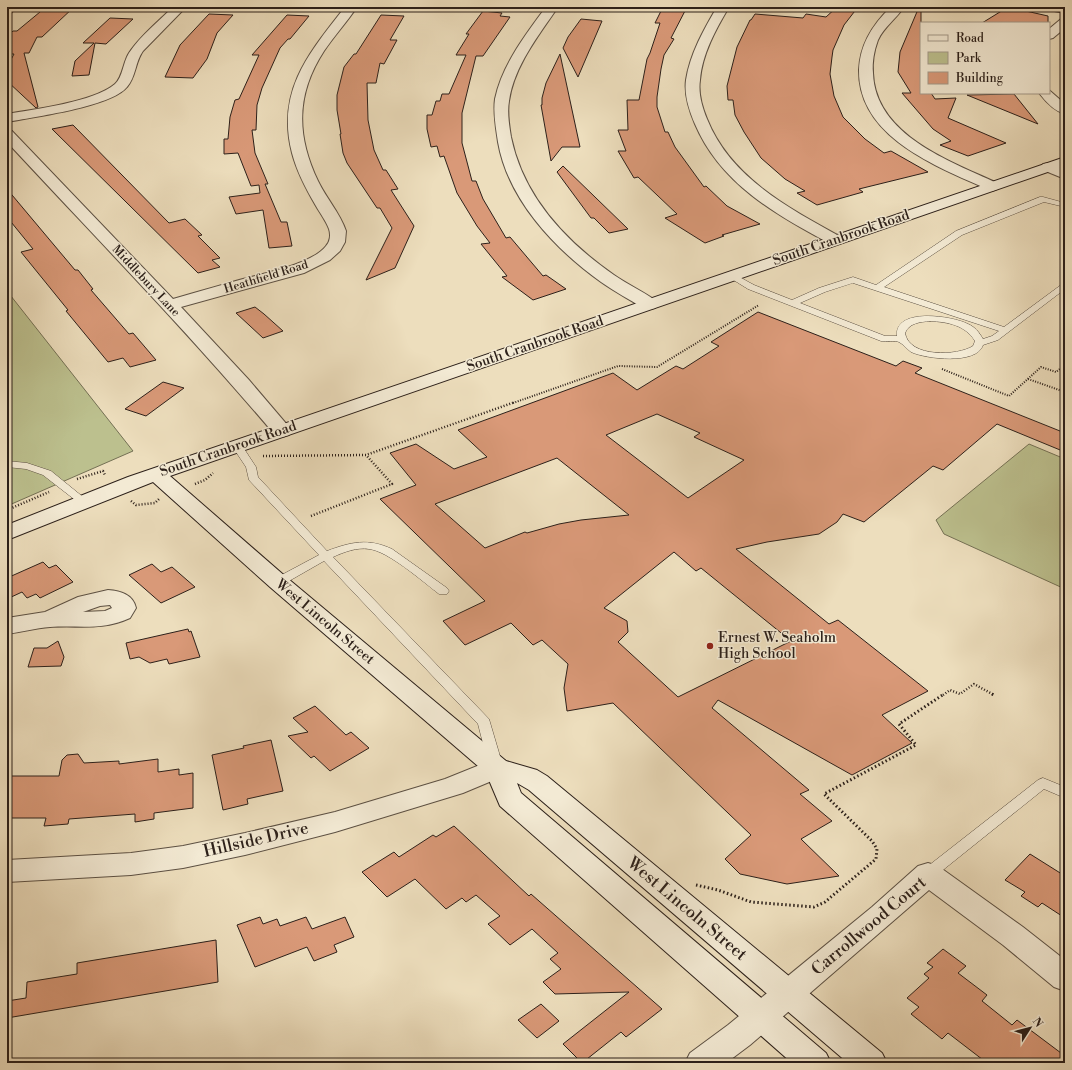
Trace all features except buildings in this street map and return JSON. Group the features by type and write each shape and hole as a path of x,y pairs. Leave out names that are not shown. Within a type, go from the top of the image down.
{"street":[{"path":"7,10 12,7"},
{"path":"7,118 99,98 117,89 123,85 132,57 180,7"},
{"name":"Heathfield Road","path":"169,305 298,269 317,261 335,246 338,235 333,221 307,175 298,151 295,123 296,101 312,60 351,7"},
{"path":"552,7 518,60 502,99 501,117 508,156 516,178 534,207 554,232 574,252 608,279 649,304"},
{"path":"723,7 704,43 693,80 694,102 701,123 712,145 742,180 774,205 835,240"},
{"path":"898,7 876,30 867,52 866,84 873,105 889,125 909,142 934,159 992,186"},
{"path":"1054,7 1065,9"},
{"path":"1050,34 1065,22"},
{"path":"1047,94 1051,100 1065,110"},
{"name":"Middlebury Lane","path":"7,134 169,305 242,384 282,431"},
{"name":"South Cranbrook Road","path":"7,534 83,501 156,474 1065,161"},
{"path":"1048,167 1065,174"},
{"name":"West Lincoln Street","path":"156,474 278,582 497,768 528,777 538,782 870,1063"},
{"path":"7,626 50,619"},
{"name":"West Lincoln Street","path":"497,768 510,799 815,1063"},
{"name":"Hillside Drive","path":"7,871 131,864 245,844 335,822 447,788 497,768"},
{"name":"Carrollwood Court","path":"701,1063 736,1038 876,920 928,874 1013,936 1065,978"}],"lane":[{"path":"877,288 960,234 1043,199 1065,205"},
{"path":"730,276 745,284 884,339 902,339"},
{"path":"792,303 822,290 853,280 1005,330"},
{"path":"979,343 994,338 1065,284"},
{"path":"930,318 954,322 965,326 973,331 978,337 979,343 976,349 968,354 944,357 917,351 902,339 900,332 903,327 910,322 930,318"},
{"path":"237,446 251,467 253,478 484,722 497,768"},
{"path":"7,464 27,466 47,473 83,501"},
{"path":"278,582 327,556 350,547 364,545 380,548 398,557 443,592"},
{"path":"928,874 1043,783 1065,792"}],"path":[{"path":"260,456 366,455 618,366 657,367 759,305"},
{"path":"939,368 1010,396 1041,367 1056,372 1065,365"},
{"path":"1028,379 1065,392"},
{"path":"311,516 392,484 366,455"},
{"path":"79,478 103,471 105,475"},
{"path":"7,510 48,492"},
{"path":"133,503 136,505 155,503 159,499"},
{"path":"694,884 718,890 751,902 814,907 825,902 876,859 877,849 872,841 824,794 916,745 899,724 950,690 960,694 974,684 994,695"}],"green space":[{"path":"7,291 133,451 7,506"},
{"path":"1029,444 1065,459 1065,589 944,534 936,520"}],"place":[{"name":"Ernest W. Seaholm High School","path":"710,646"}]}
